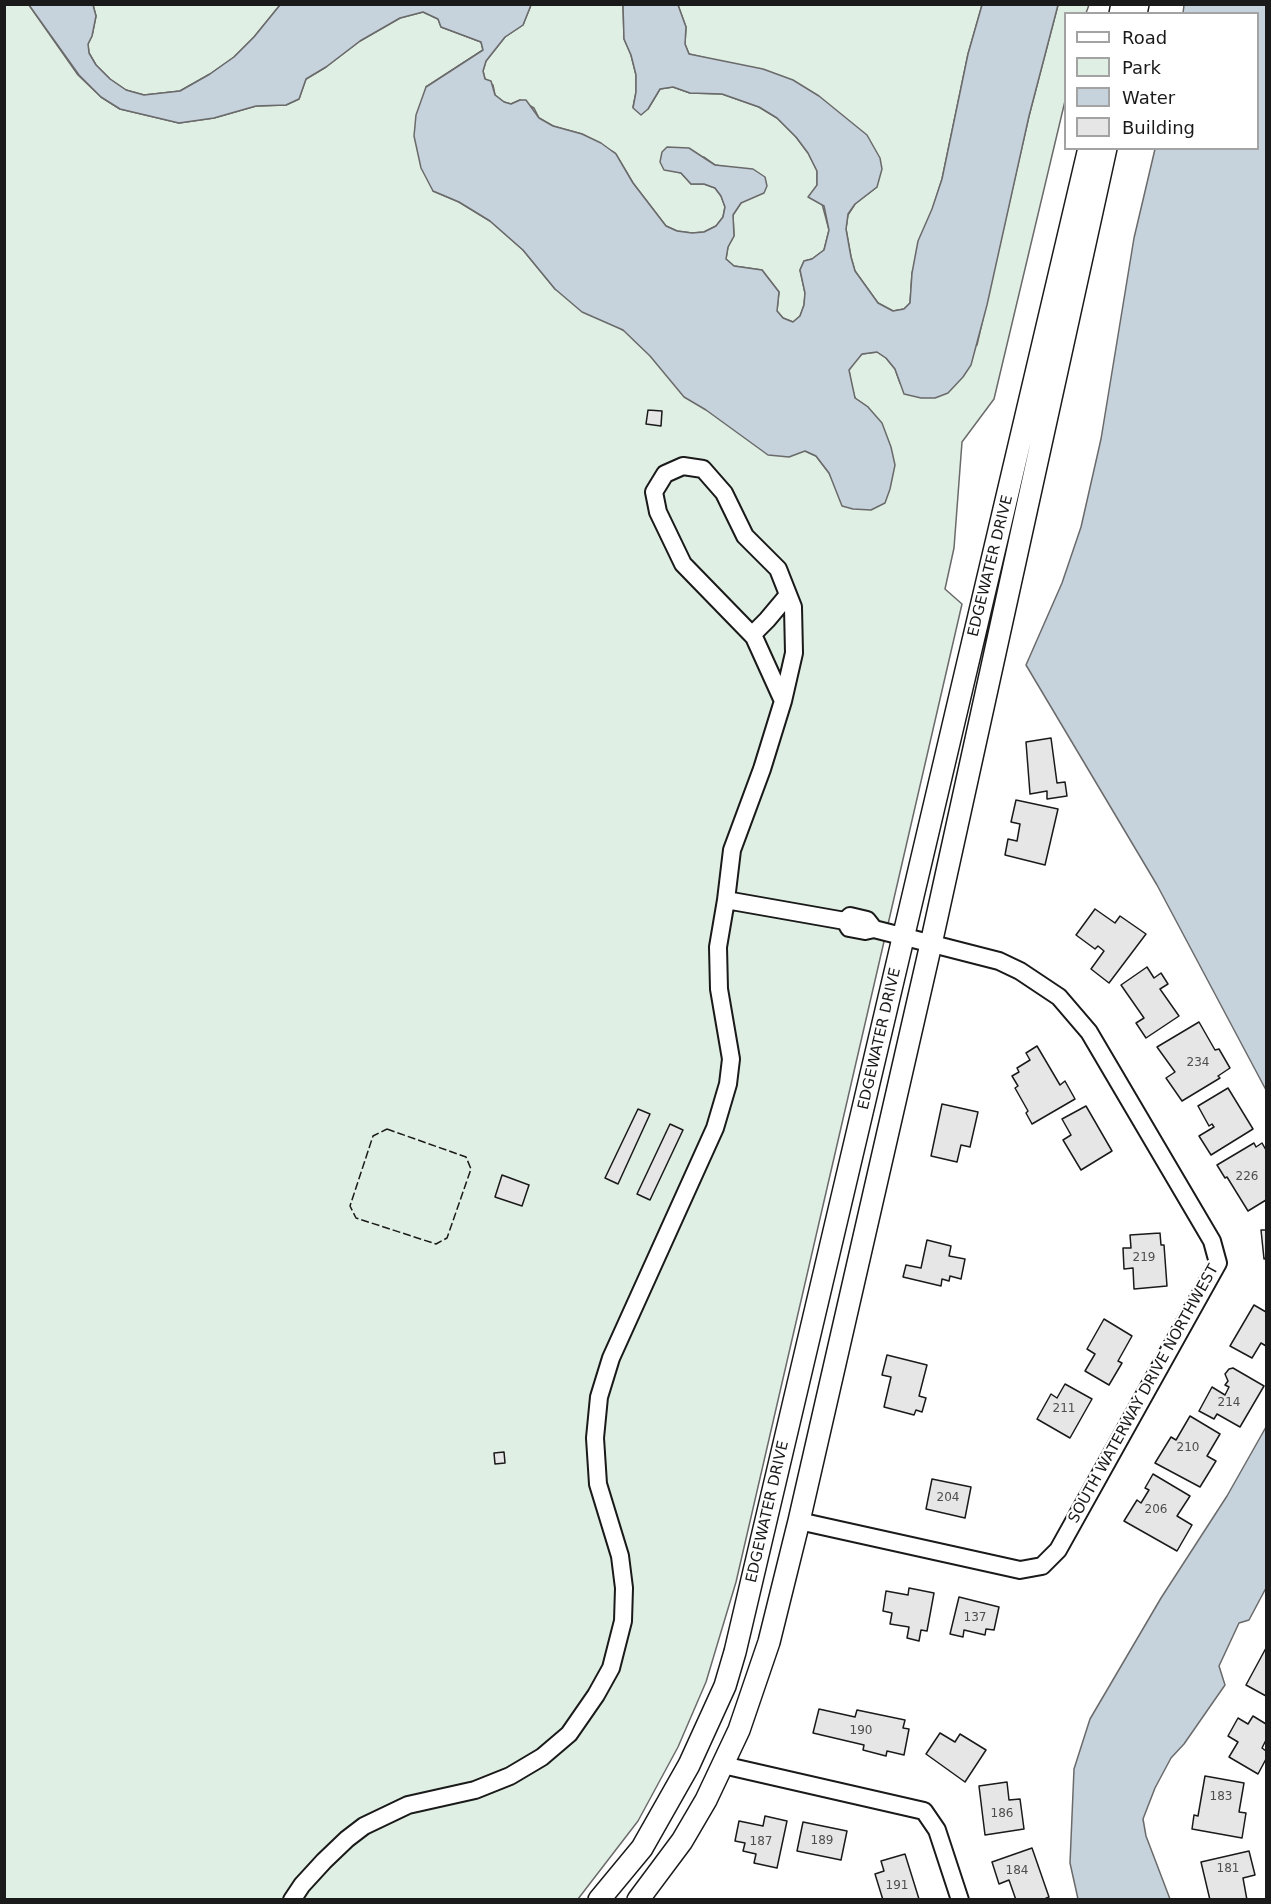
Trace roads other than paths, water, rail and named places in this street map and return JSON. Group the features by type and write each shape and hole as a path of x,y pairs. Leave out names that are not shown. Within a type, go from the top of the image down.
{"street":[{"name":"EDGEWATER DRIVE","path":"599,1899 642,1848 689,1765 725,1686 1089,150"},
{"name":"EDGEWATER DRIVE","path":"638,1899 682,1841 723,1765 739,1730 769,1642 799,1521 931,944 1106,150"},
{"path":"292,1899 324,1861 364,1826 408,1805 475,1790 510,1776 542,1757 569,1734 596,1695 611,1668 623,1621 624,1588 620,1556 598,1484 595,1438 599,1397 611,1358 715,1128 728,1084 731,1059 720,989 718,946 732,850 762,769 783,701 794,653 793,607 778,569 745,536 724,493 703,469 683,466 665,474 654,492 658,512 683,564 752,635 783,701"},
{"path":"752,635 788,595"},
{"name":"SOUTH WATERWAY DRIVE NORTHWEST","path":"726,900 845,921 850,916 867,920 874,929 977,954 1020,970 1059,997 1089,1032 1212,1241 1218,1263 1058,1550 1042,1566 1020,1570 799,1521"},
{"path":"723,1765 924,1811 937,1830 960,1899"}],"water":[{"path":"29,5 93,5 96,16 88,44 89,53 96,65 110,79 126,90 144,95 180,91 210,74 234,57 280,5 531,5 523,25 505,37 486,61 483,71 485,79 491,81 495,95 511,104 526,100 539,118 553,126 582,134 601,143 616,154 633,183 666,226 677,231 704,232 716,226 723,217 725,207 715,188 704,184 691,184 681,173 664,170 660,162 662,152 667,147 689,148 715,165 753,169 765,177 767,186 764,193 741,203 733,215 734,236 728,247 726,259 734,266 762,270 779,292 777,311 783,318 793,322 800,316 804,305 805,293 800,270 804,261 812,259 824,250 829,230 824,206 808,197 817,185 817,171 808,153 777,118 759,107 722,94 690,93 673,87 660,89 648,109 641,115 633,108 636,75 624,39 623,5 678,5 686,27 685,44 689,54 763,69 793,80 819,96 867,135 880,158 882,169 877,187 855,204 848,214 846,229 855,271 878,303 893,311 904,309 910,303 912,273 918,241 942,179 968,54 982,5 1058,5 1029,116 987,305 971,365 948,393 935,398 904,394 895,369 886,358 877,352 862,354 849,370 855,398 868,407 882,423 895,465 885,503 871,510 842,506 829,473 816,456 805,451 789,457 768,455 706,410 684,397 650,356 623,330 582,312 555,289 523,250 490,221 459,202 433,191 421,168 414,136 416,115 426,87 483,50 481,42 441,27 438,19 423,12 400,18 360,41 306,79 299,99 286,105 256,106 214,118 179,123 120,109 101,97 79,75"},
{"path":"1184,5 1266,5 1266,1090 1157,885 1026,665 1062,583 1081,527 1101,439 1134,238 1155,150 1259,150 1259,12 1183,12"},
{"path":"1266,1427 1266,1588 1249,1620 1239,1623 1219,1666 1225,1685 1184,1744 1171,1758 1155,1788 1143,1819 1146,1836 1170,1899 1078,1899 1070,1863 1074,1769 1090,1719 1161,1598 1227,1496"}]}
